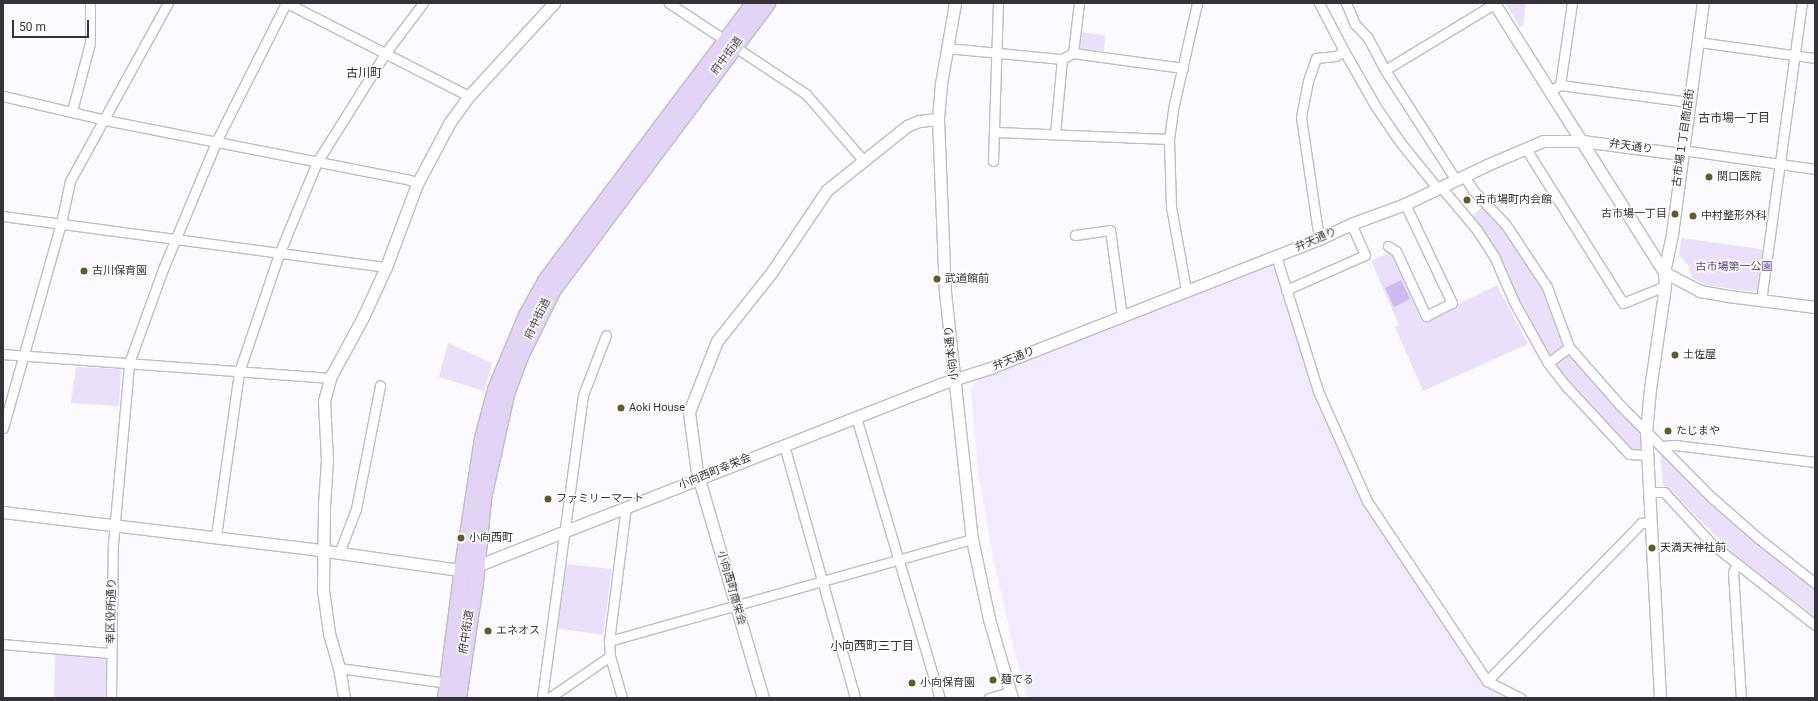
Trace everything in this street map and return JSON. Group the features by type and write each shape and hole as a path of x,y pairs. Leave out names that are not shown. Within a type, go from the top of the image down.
{"highway":[{"name":"府中街道","path":"446,698 469,566 483,498 506,394 520,356 553,289 730,43 753,3"},
{"name":"府中街道","path":"730,43 767,3"},
{"name":"府中街道","path":"458,698 469,566"}],"street":[{"path":"72,111 90,43 90,3"},
{"path":"3,428 60,223 70,181 105,120 168,3"},
{"path":"286,3 386,52 469,96"},
{"name":"幸区役所通り","path":"111,698 114,524 129,363 175,238 216,142 286,3"},
{"path":"216,536 239,372 279,254 317,162 386,52 423,3"},
{"path":"344,698 339,668 329,633 323,590 326,460 324,401 330,378 386,267 417,184 450,122 469,96 554,3"},
{"path":"669,3 806,94 863,160"},
{"name":"小向本通り","path":"955,3 948,48 940,84 938,119 946,292 972,539 989,619 1011,695"},
{"path":"993,161 998,3"},
{"path":"1073,53 1079,3"},
{"path":"1186,290 1171,207 1169,139 1173,109 1196,3"},
{"path":"1319,3 1376,107 1400,142 1477,230 1494,256 1514,302 1548,364 1567,387 1629,454 1647,455"},
{"path":"1346,3 1355,24 1368,38 1385,70 1460,178 1506,225 1547,286 1569,347 1646,432 1662,446 1710,496 1758,538 1815,583"},
{"path":"1385,70 1494,3 1664,272 1665,286 1650,389 1646,432 1660,698"},
{"path":"1560,85 1572,3"},
{"name":"古市場１丁目商店街","path":"1664,272 1672,234 1703,3"},
{"path":"1761,301 1802,3"},
{"path":"1698,42 1815,58"},
{"path":"948,48 1062,59 1073,53 1183,68"},
{"path":"1319,239 1301,117 1308,81 1316,58 1336,56 1344,51"},
{"path":"1055,134 1062,59"},
{"path":"1550,91 1560,85 1689,102"},
{"path":"3,96 72,111 105,120 410,180 417,184"},
{"name":"小向西町商栄会","path":"763,698 699,479 689,412 717,341 771,272 827,190 907,126 919,121 938,119"},
{"path":"995,132 1169,139"},
{"name":"弁天通り","path":"955,380 990,368 1319,239 1351,224 1405,204 1543,141 1582,141 1682,152"},
{"path":"1526,149 1623,303 1665,286"},
{"path":"1682,152 1815,169"},
{"path":"1388,246 1396,251 1426,316 1452,303 1405,204"},
{"path":"3,216 175,238 279,254 386,267"},
{"path":"1286,290 1365,256 1351,224"},
{"path":"1075,235 1110,230 1122,316"},
{"path":"1276,256 1318,391 1367,501 1406,557 1487,681 1521,698"},
{"path":"1664,272 1700,291 1761,301 1815,307"},
{"path":"542,698 583,395 606,336"},
{"path":"1548,364 1569,347"},
{"path":"3,354 330,378"},
{"name":"小向西町幸栄会","path":"469,566 565,531 856,417 955,380"},
{"path":"339,552 356,509 380,385"},
{"path":"856,417 940,698"},
{"path":"784,445 855,698"},
{"path":"1662,446 1682,446 1815,462"},
{"path":"1649,492 1664,492 1712,544 1815,624"},
{"path":"622,698 610,656 609,641 626,507"},
{"path":"3,512 216,536 453,569 469,566"},
{"path":"1487,681 1641,523 1650,523"},
{"path":"609,641 972,539"},
{"path":"1737,564 1733,572 1741,698"},
{"path":"3,644 111,653"},
{"path":"549,698 610,656"},
{"path":"339,668 448,683"},
{"path":"989,698 1011,695"}],"shaded area":[{"path":"1268,262 1275,265 1312,388 1364,504 1484,686 1508,698 1027,698 994,561 978,471 971,390 978,379"},
{"path":"1401,280 1410,299 1394,307 1385,288"}],"green space":[{"path":"1505,3 1526,3 1523,26 1520,27"},
{"path":"1079,32 1105,35 1104,51 1077,49"},
{"path":"1484,206 1503,228 1544,288 1564,347 1549,358 1516,298 1497,255 1472,216"},
{"name":"古市場第一公園","path":"1681,238 1761,249 1764,252 1758,290 1755,292 1705,285 1692,278 1688,265 1679,255"},
{"path":"1388,253 1392,255 1422,322 1497,285 1528,344 1423,391 1395,327 1399,325 1371,261"},
{"path":"448,343 492,363 484,391 439,377"},
{"path":"1568,354 1639,427 1641,448 1630,451 1571,387 1553,364"},
{"path":"76,367 121,369 119,406 71,403"},
{"path":"1663,451 1815,587 1815,617 1737,557 1666,486 1663,486 1660,452"},
{"path":"564,564 612,569 603,635 555,628"},
{"path":"55,652 106,656 106,698 54,698"}],"place":[{"name":"関口医院","path":"1709,177"},
{"name":"古市場町内会館","path":"1467,200"},
{"name":"古市場一丁目","path":"1675,214"},
{"name":"中村整形外科","path":"1693,216"},
{"name":"古川保育園","path":"84,271"},
{"name":"武道館前","path":"937,279"},
{"name":"土佐屋","path":"1675,355"},
{"name":"Aoki House","path":"621,408"},
{"name":"たじまや","path":"1668,431"},
{"name":"ファミリーマート","path":"548,499"},
{"name":"小向西町","path":"461,538"},
{"name":"天満天神社前","path":"1652,548"},
{"name":"エネオス","path":"488,631"},
{"name":"麺でる","path":"993,680"},
{"name":"小向保育園","path":"912,683"}],"district":[{"name":"古川町","path":"364,74"},
{"name":"古市場一丁目","path":"1734,119"},
{"name":"小向西町三丁目","path":"872,647"}]}
